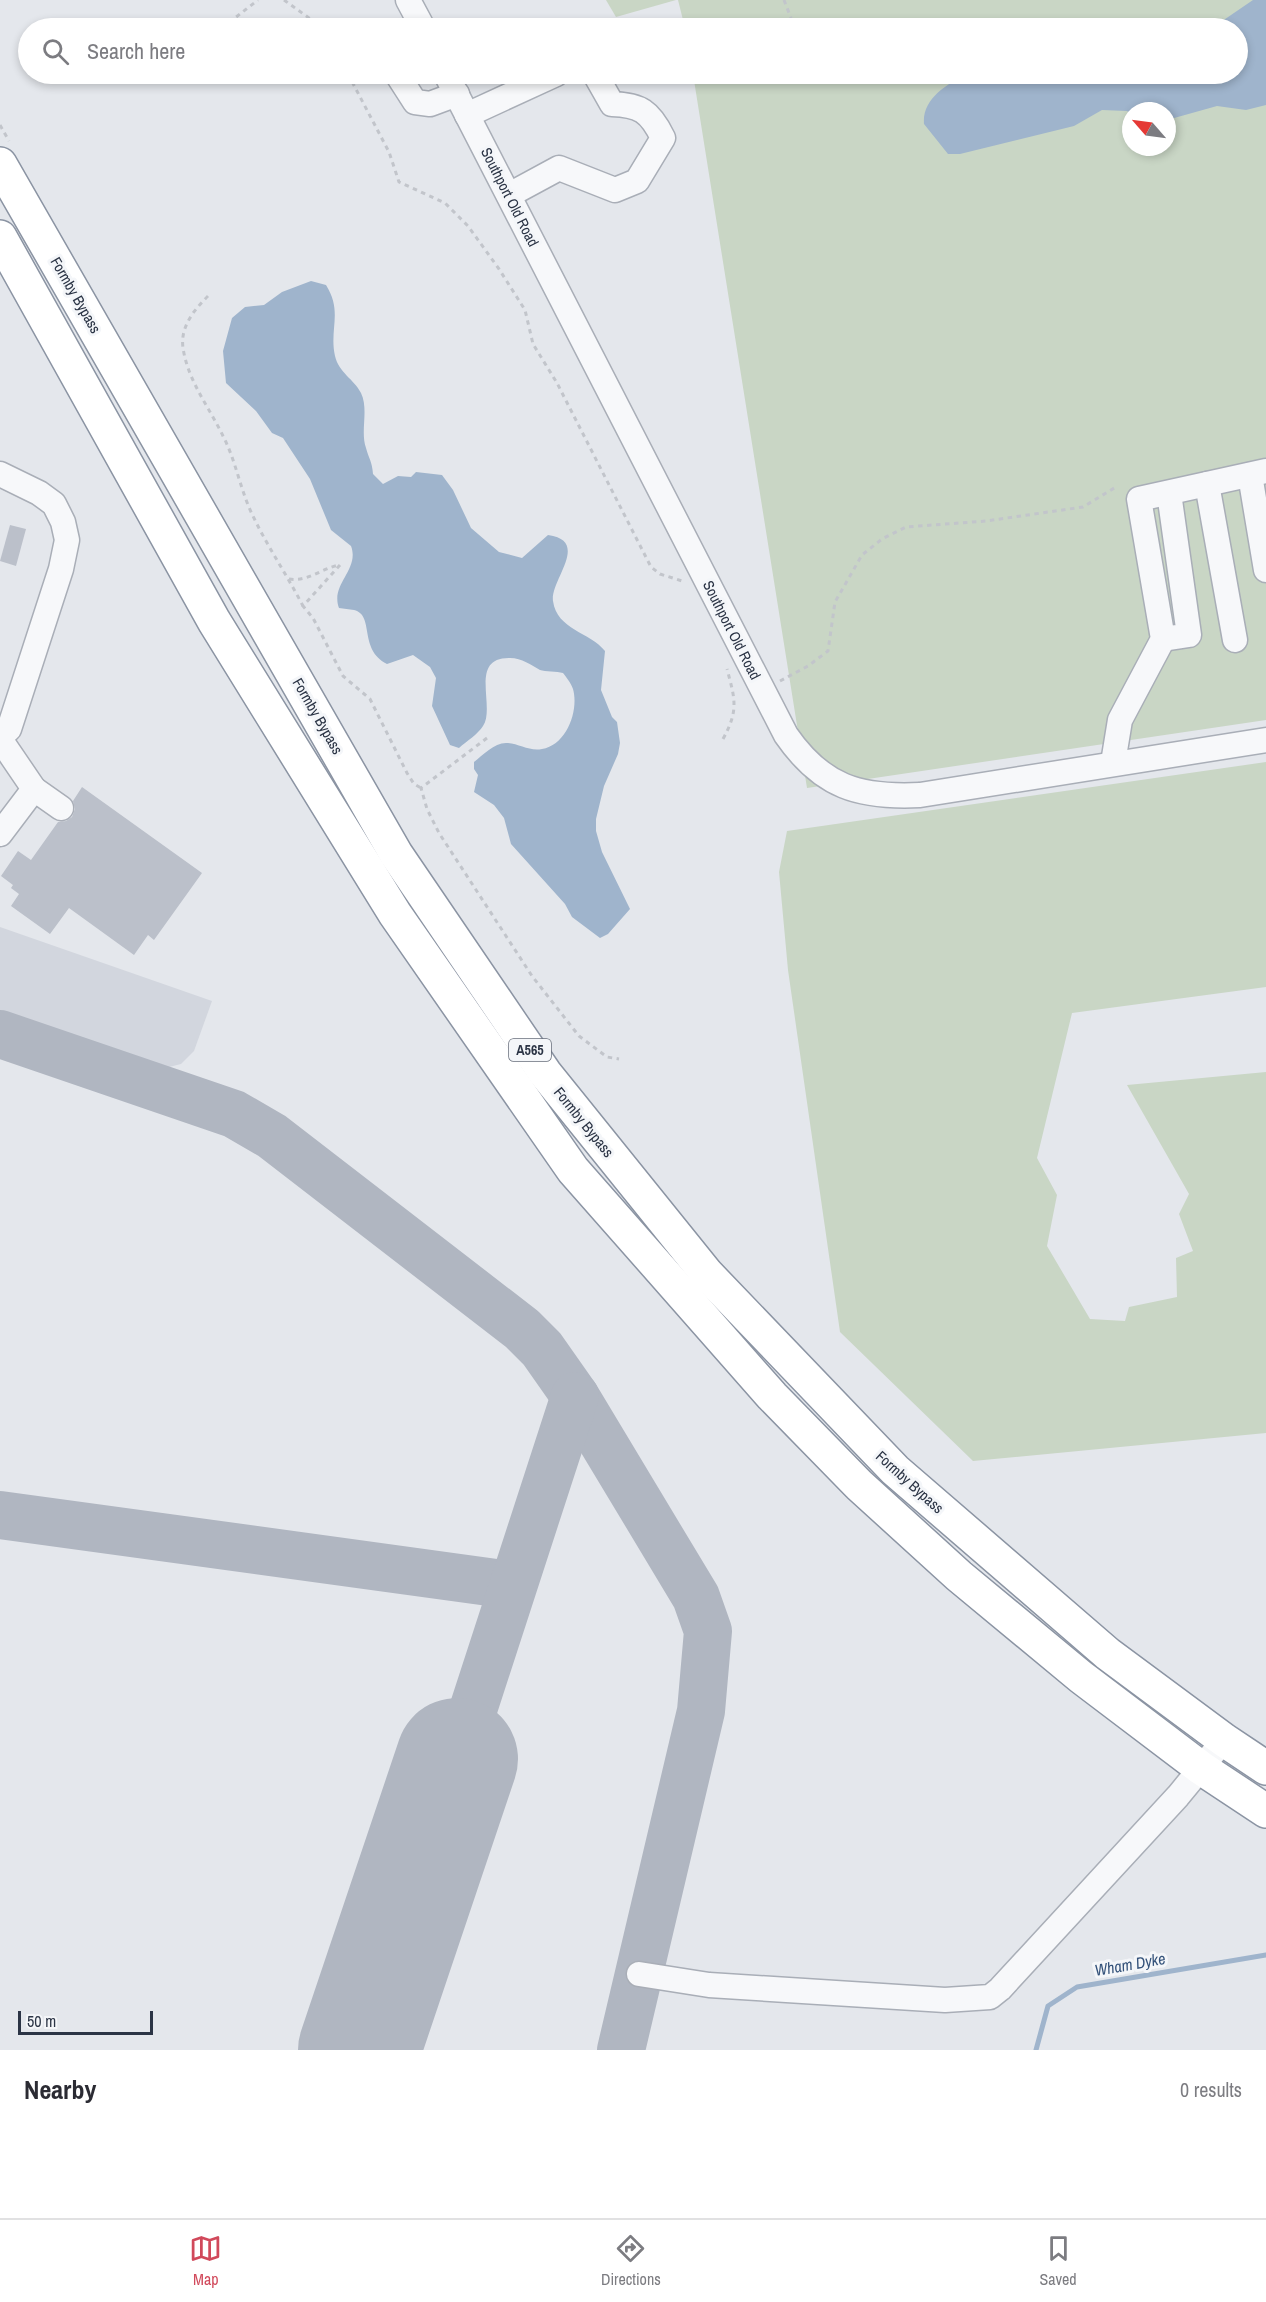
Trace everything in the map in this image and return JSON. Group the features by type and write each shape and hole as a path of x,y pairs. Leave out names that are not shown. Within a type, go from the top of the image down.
{"highway":[{"name":"Formby Bypass","path":"6,154 396,854 545,1073 707,1274 895,1470 1108,1654 1224,1740 1266,1768"},
{"name":"A565","path":"0,237 220,631 395,914 573,1170 772,1396 859,1485 959,1576 1081,1677 1201,1768 1266,1811"}],"street":[{"path":"408,0 418,18"},
{"path":"403,84 415,102 430,104 457,94 506,84"},
{"path":"509,195 559,168 615,190 637,181 663,138 655,121 635,105 612,104 601,84"},
{"name":"Southport Old Road","path":"457,94 786,735 809,765 836,784 855,790 895,796 920,795 1266,740"},
{"path":"1113,763 1120,720 1163,639 1139,500 1258,473 1266,570"},
{"path":"0,474 39,493 54,504 63,522 67,540 61,569 9,729 0,738 34,789 62,808"},
{"path":"1207,484 1235,640"},
{"path":"0,834 34,789"},
{"path":"639,1974 709,1985 945,2000 990,1997 1008,1980 1224,1740"}],"path":[{"path":"235,18 258,0"},
{"path":"284,0 309,18"},
{"path":"784,0 791,18"},
{"path":"353,84 389,152 399,182 445,203 468,226 525,310 533,344 557,383 651,567 660,574 685,582"},
{"path":"0,125 6,154"},
{"path":"208,296 195,309 185,328 183,346 201,398 223,436 235,463 250,511 303,606 313,618 343,676 369,699 407,773 414,784 421,788 427,809 439,833 532,976 579,1036 607,1056 619,1059"},
{"path":"761,687 808,666 828,651 834,602 862,555 882,539 906,527 986,521 1083,507 1116,487"},
{"path":"289,579 301,581 326,568 340,565 303,606"},
{"path":"723,739 729,727 736,699 726,666"},
{"path":"421,788 487,738"}],"shaded area":[{"path":"0,927 212,1001 194,1051 181,1064 165,1068 0,1012"}],"green space":[{"path":"606,0 676,0 616,17"},
{"path":"678,0 1266,0 1266,720 807,788 695,84 1248,84 1248,18 682,18"},
{"path":"1266,762 1266,987 1072,1013 1037,1158 1057,1195 1047,1246 1090,1319 1125,1321 1129,1307 1177,1297 1176,1258 1193,1251 1179,1214 1189,1194 1127,1085 1266,1072 1266,1433 973,1461 840,1332 788,970 779,872 787,831"}],"water":[{"path":"1253,0 1266,0 1266,105 1246,110 1217,106 1176,117 1176,102 1122,102 1122,111 1102,110 1074,126 960,154 948,154 924,124 924,115 931,100 949,84 1248,84 1248,18 1227,18"},
{"path":"311,281 326,285 334,304 335,356 340,367 361,393 365,413 364,441 373,474 383,484 398,476 411,477 416,472 442,475 453,490 471,528 499,552 522,558 548,535 560,539 566,545 568,553 553,601 556,611 567,625 591,639 605,651 601,690 612,717 617,722 620,743 618,754 604,786 596,819 596,831 602,852 630,909 608,934 600,938 572,917 565,904 511,844 504,818 494,805 474,792 478,775 474,769 474,762 493,747 506,743 542,749 551,746 564,734 574,707 573,689 568,680 563,673 540,670 518,659 497,660 486,674 487,707 483,726 459,748 450,745 432,706 436,678 430,667 413,655 387,664 378,658 373,650 364,618 360,613 339,608 338,592 352,562 351,546 331,530 310,479 283,438 272,433 256,411 226,383 223,351 232,318 245,307 264,305 282,292"}],"building":[{"path":"10,525 26,529 16,566 0,561"},
{"path":"82,787 202,873 154,940 148,935 134,955 69,908 50,934 11,906 19,894 11,888 13,885 1,876 18,851 31,860 58,822 72,817 75,809 73,801"}],"waterway":[{"name":"Wham Dyke","path":"1036,2050 1048,2006 1077,1987 1266,1955"}],"taxiway":[{"path":"0,1034 234,1114 272,1136 522,1329 542,1349 575,1396 696,1597 708,1631 701,1711 621,2050"},
{"path":"457,1759 575,1396"},
{"path":"0,1515 511,1585"}],"runway":[{"path":"359,2050 457,1759"}]}
